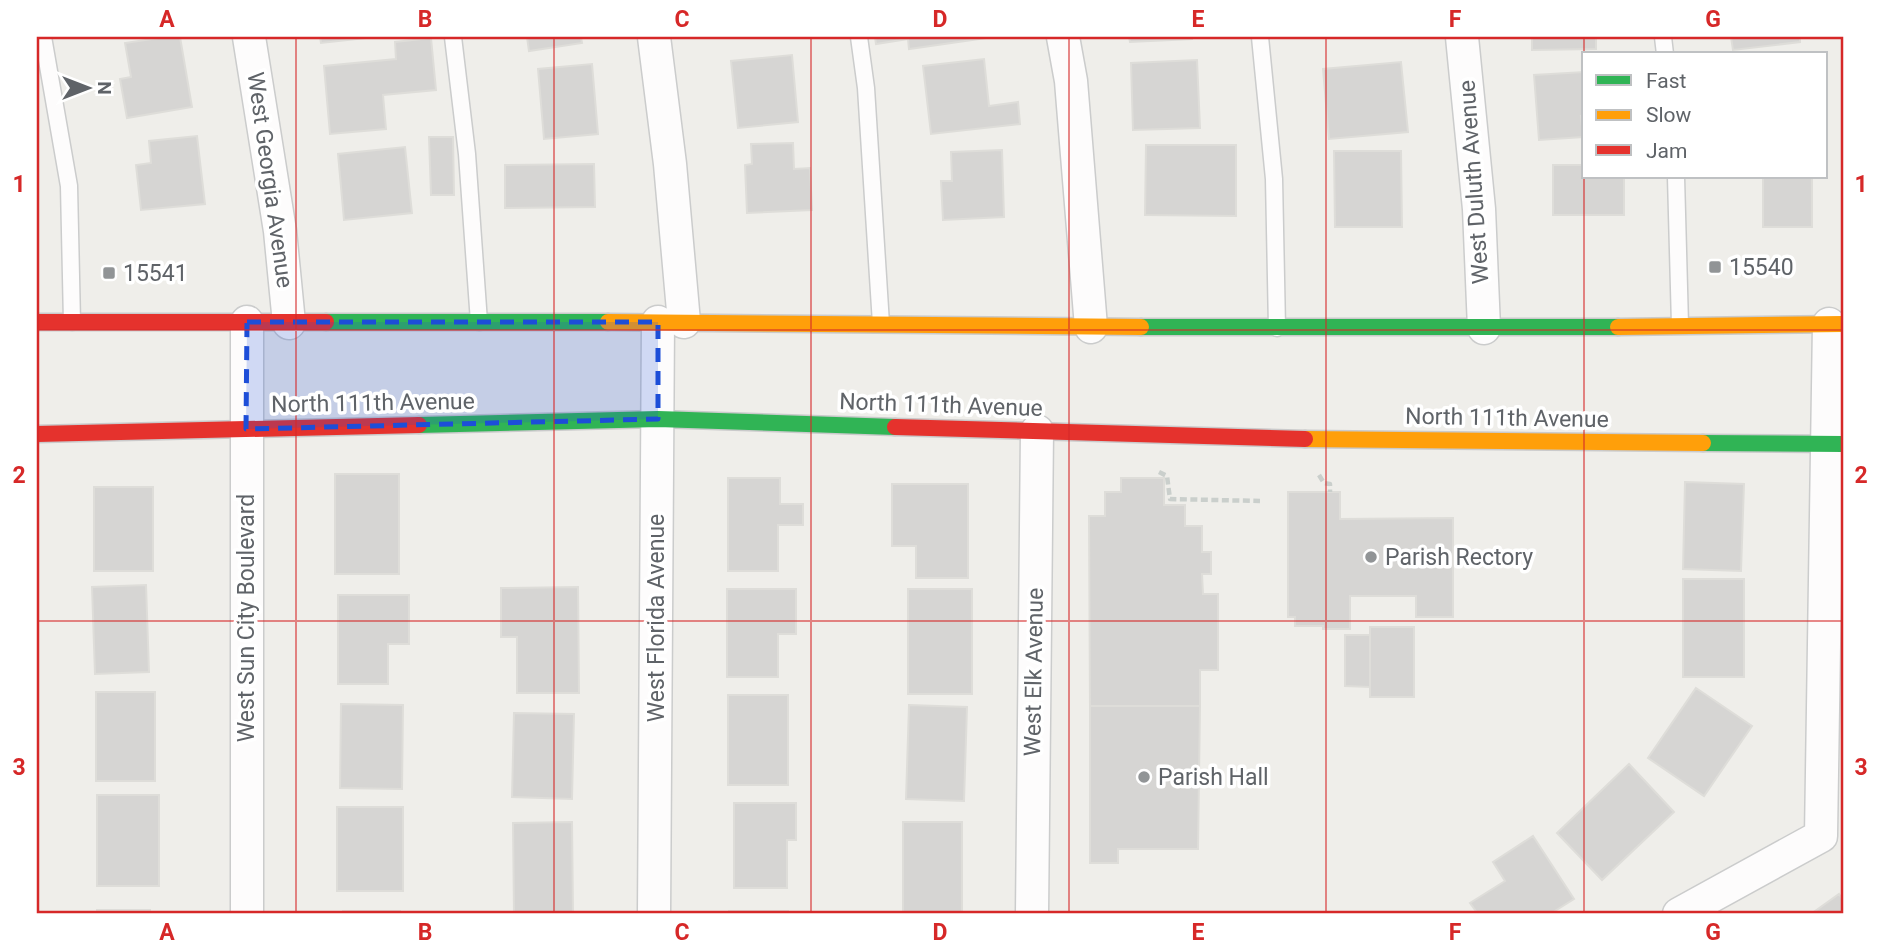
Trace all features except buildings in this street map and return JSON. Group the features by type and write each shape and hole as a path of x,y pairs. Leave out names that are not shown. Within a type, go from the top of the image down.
{"street":[{"name":"West Georgia Avenue","path":"249,37 276,208 289,323"},
{"name":"West Florida Avenue","path":"654,37 670,164 671,322 657,419 654,914"},
{"path":"1063,37 1071,81 1091,327"},
{"name":"West Duluth Avenue","path":"1462,37 1479,209 1484,328"},
{"path":"37,322 671,322 1277,328 1836,324 1835,444 1821,836 1679,914"},
{"name":"West Sun City Boulevard","path":"247,322 247,914"},
{"name":"North 111th Avenue","path":"37,434 657,419 1253,438 1835,444"},
{"name":"West Elk Avenue","path":"1032,914 1037,431"}],"lane":[{"path":"43,37 44,75 69,186 72,322"},
{"path":"453,37 467,154 479,322"},
{"path":"859,37 867,102 881,324"},
{"path":"1260,37 1274,179 1277,328"},
{"path":"1676,178 1681,325"}],"path":[{"path":"1153,466 1167,476 1170,502 1260,501"},
{"path":"1318,472 1324,483 1330,484 1330,492"}],"highlighted area":[{"path":"247,322 658,322 658,419 246,429"}],"traffic: fast":[{"path":"326,322 608,322"},
{"path":"1141,327 1618,327"},
{"path":"419,425 658,419 895,427"},
{"path":"1703,443 1843,444"}],"traffic: slow":[{"path":"608,322 1141,327"},
{"path":"1618,327 1843,324"},
{"path":"1305,439 1703,443"}],"traffic: jam":[{"path":"37,322 326,322"},
{"path":"37,434 419,425"},
{"path":"895,427 1305,439"}],"place":[{"name":"15540","path":"1715,267"},
{"name":"15541","path":"109,273"},
{"name":"Parish Rectory","path":"1371,557"},
{"name":"Parish Hall","path":"1144,777"}]}
